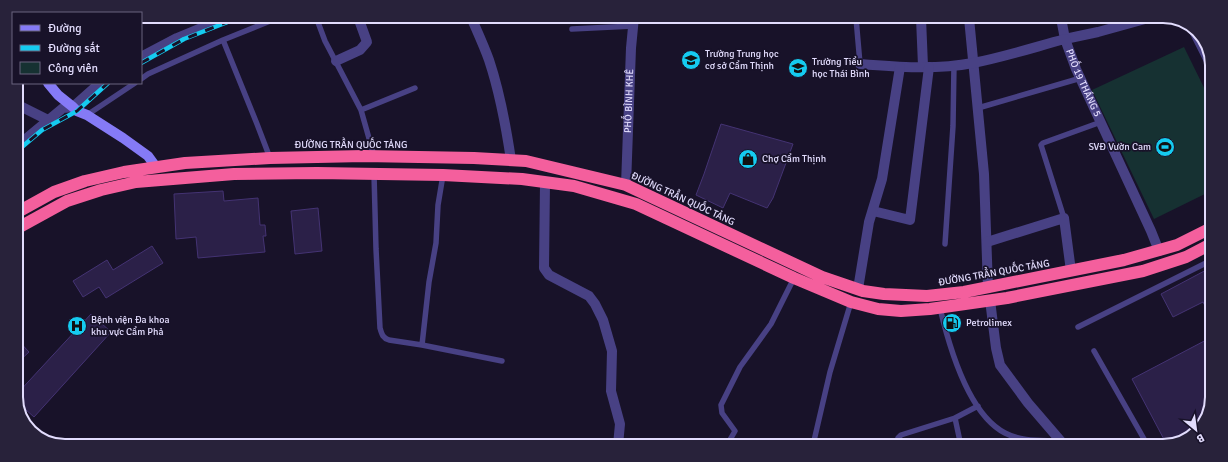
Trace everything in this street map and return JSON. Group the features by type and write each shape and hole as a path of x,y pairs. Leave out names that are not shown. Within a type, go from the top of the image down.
{"highway":[{"name":"ĐƯỜNG TRẦN QUỐC TẢNG","path":"23,209 54,192 85,181 124,172 185,163 270,158 374,156 474,158 526,161 626,185 794,278 851,302 901,311 940,308 1007,298 1143,271 1186,257 1205,247"},
{"path":"374,156 374,173"},
{"name":"ĐƯỜNG TRẦN QUỐC TẢNG","path":"23,225 67,201 101,190 136,182 234,174 374,173 522,179 574,186 636,204 822,277 858,289 884,294 927,296 988,288 1124,260 1177,245 1205,231"},
{"path":"35,202 41,215"}],"street":[{"path":"142,56 177,38 213,23"},
{"path":"336,61 360,50 367,42 360,23"},
{"path":"474,23 489,60 505,118 511,160"},
{"name":"PHỐ BÌNH KHÊ","path":"626,185 631,48 634,23"},
{"path":"872,211 910,220 926,67 922,23"},
{"path":"969,23 984,174 988,288"},
{"path":"1062,23 1065,40 1131,23"},
{"name":"PHỐ 19 THÁNG 5","path":"860,64 926,67 973,63 1065,40 1159,251"},
{"path":"858,289 869,222 882,179 900,67"},
{"path":"49,84 58,95 73,106 77,111 88,115 123,138 148,156 156,167"},
{"path":"23,142 63,108 73,106 99,84"},
{"path":"23,108 48,120"},
{"path":"545,183 544,268 548,275 589,296 603,320 612,351 611,391 620,424 619,439"},
{"path":"986,242 1064,218 1071,271"},
{"path":"990,300 996,348 1000,365 1028,403 1060,439"}],"lane":[{"path":"142,78 148,74 263,23"},
{"path":"318,23 325,41 362,110 374,156"},
{"path":"572,29 625,23"},
{"path":"856,23 860,64"},
{"path":"223,40 270,158"},
{"path":"945,244 953,126 954,65"},
{"path":"978,108 1081,78"},
{"path":"88,115 134,84"},
{"path":"362,110 415,88"},
{"path":"1064,218 1041,145 1101,122"},
{"path":"374,173 376,249 380,328 382,335 385,339 502,361"},
{"path":"422,345 429,282 436,243 438,205 443,175"},
{"path":"1078,327 1205,264"},
{"path":"730,439 735,431 722,413 721,405 740,367 772,324 794,278"},
{"path":"814,439 830,372 851,302"},
{"path":"940,308 959,371 978,406 984,415 1006,434 1024,439"},
{"path":"1094,351 1144,439"},
{"path":"898,439 901,435 955,418 978,406"},
{"path":"955,418 960,439"}],"green space":[{"name":"SVĐ Vườn Cam","path":"1184,47 1205,90 1205,194 1154,219 1092,90"}],"building":[{"name":"Chợ Cẩm Thịnh","path":"721,124 793,144 773,198 767,208 730,193 723,208 696,195"},
{"path":"223,191 224,201 258,198 260,225 265,225 266,236 263,236 265,252 198,258 196,237 176,239 174,194"},
{"path":"318,208 322,251 295,254 291,211"},
{"path":"152,246 163,263 106,298 99,287 83,297 73,281 107,260 113,270"},
{"path":"1205,271 1205,306 1203,302 1173,317 1161,294"},
{"path":"91,314 111,332 34,417 25,409 23,387"},
{"path":"1205,341 1205,397 1203,411 1193,427 1182,435 1164,439 1132,379"},
{"path":"23,346 29,352 23,358"}],"railway":[{"path":"142,62 184,39 225,23"},
{"path":"23,146 42,130 77,111 107,84"}],"place":[{"name":"Trường Trung học cơ sở Cẩm Thịnh","path":"691,60"},
{"name":"Trường Tiểu học Thái Bình","path":"798,68"},
{"name":"SVĐ Vườn Cam","path":"1165,147"},
{"name":"Chợ Cẩm Thịnh","path":"748,159"},
{"name":"Petrolimex","path":"952,323"},
{"name":"Bệnh viện Đa khoa khu vực Cẩm Phả","path":"77,326"}]}
